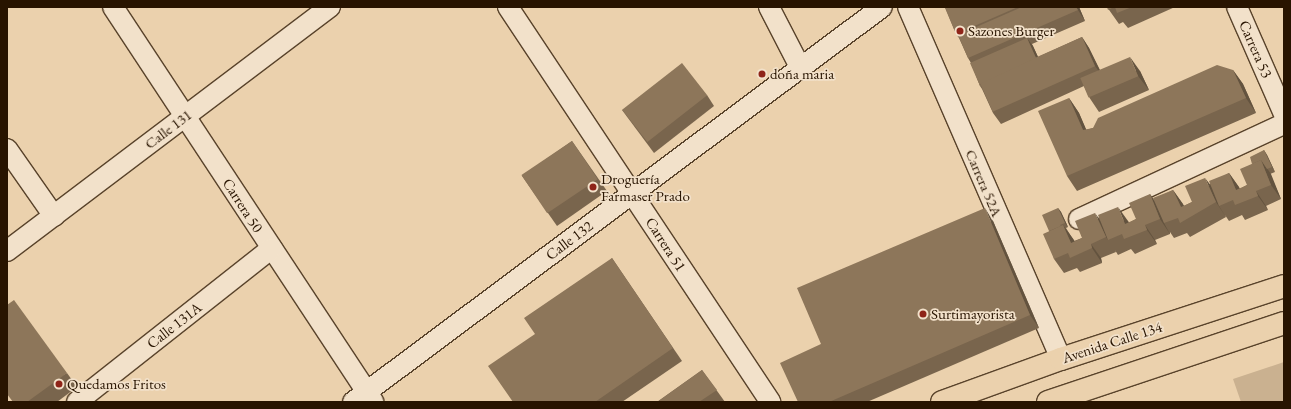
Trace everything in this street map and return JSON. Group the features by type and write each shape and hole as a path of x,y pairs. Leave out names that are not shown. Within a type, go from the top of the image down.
{"main road":[{"name":"Avenida Calle 134","path":"942,402 1061,359 1284,286"},
{"path":"1048,402 1082,396 1284,323"}],"street":[{"name":"Carrera 50","path":"113,7 272,248 364,399"},
{"name":"Calle 131","path":"7,251 330,7"},
{"name":"Carrera 51","path":"508,7 770,402"},
{"path":"769,7 800,67"},
{"name":"Calle 132","path":"364,399 632,192 882,7"},
{"name":"Carrera 52A","path":"908,7 1061,359"},
{"name":"Carrera 53","path":"1237,7 1284,114"},
{"path":"1080,219 1284,124"},
{"path":"7,149 54,216"},
{"name":"Calle 131A","path":"77,402 272,248"}],"shaded area":[{"path":"1284,362 1284,402 1241,402 1233,379"}],"building":[{"path":"1018,7 956,34 945,8"},
{"path":"1022,7 1076,7 1078,10 968,58 958,35"},
{"path":"1107,7 1114,7 1108,10"},
{"path":"1115,7 1132,7 1117,13"},
{"path":"1082,37 1095,66 993,112 980,83"},
{"path":"1027,38 1036,58 980,84 980,86 970,63"},
{"path":"1130,57 1138,76 1088,97 1080,78"},
{"path":"682,63 707,95 647,142 622,110"},
{"path":"1217,65 1233,70 1246,98 1067,176 1038,111 1069,98 1083,130 1093,128 1098,118"},
{"path":"572,141 598,179 547,213 521,175"},
{"path":"1264,150 1272,167 1267,169 1261,160 1252,164 1250,157"},
{"path":"1261,160 1271,185 1256,191 1258,196 1235,205 1233,200 1219,206 1209,181 1229,173 1236,190 1247,185 1240,169"},
{"path":"1205,178 1216,202 1180,223 1178,218 1164,223 1153,198 1173,190 1181,207 1192,202 1185,186"},
{"path":"1150,194 1160,219 1145,225 1147,230 1124,239 1122,234 1108,240 1098,215 1118,207 1125,224 1136,219 1129,203"},
{"name":"Surtimayorista","path":"985,208 1030,315 829,402 798,402 780,363 821,344 797,288"},
{"path":"1058,208 1065,223 1049,231 1042,215"},
{"path":"1095,213 1106,237 1091,244 1092,248 1070,258 1068,253 1054,259 1043,234 1063,225 1071,243 1082,238 1075,221"},
{"path":"612,258 673,348 595,402 513,402 488,366 535,334 524,318"},
{"path":"14,300 67,373 27,402 13,402 7,394 7,305"},
{"path":"702,370 717,390 699,402 657,402"}],"place":[{"name":"Sazones Burger","path":"960,31"},
{"name":"doña maria","path":"762,74"},
{"name":"Droguería Farmaser Prado","path":"593,187"},
{"name":"Surtimayorista","path":"923,314"},
{"name":"Quedamos Fritos","path":"59,384"}]}
